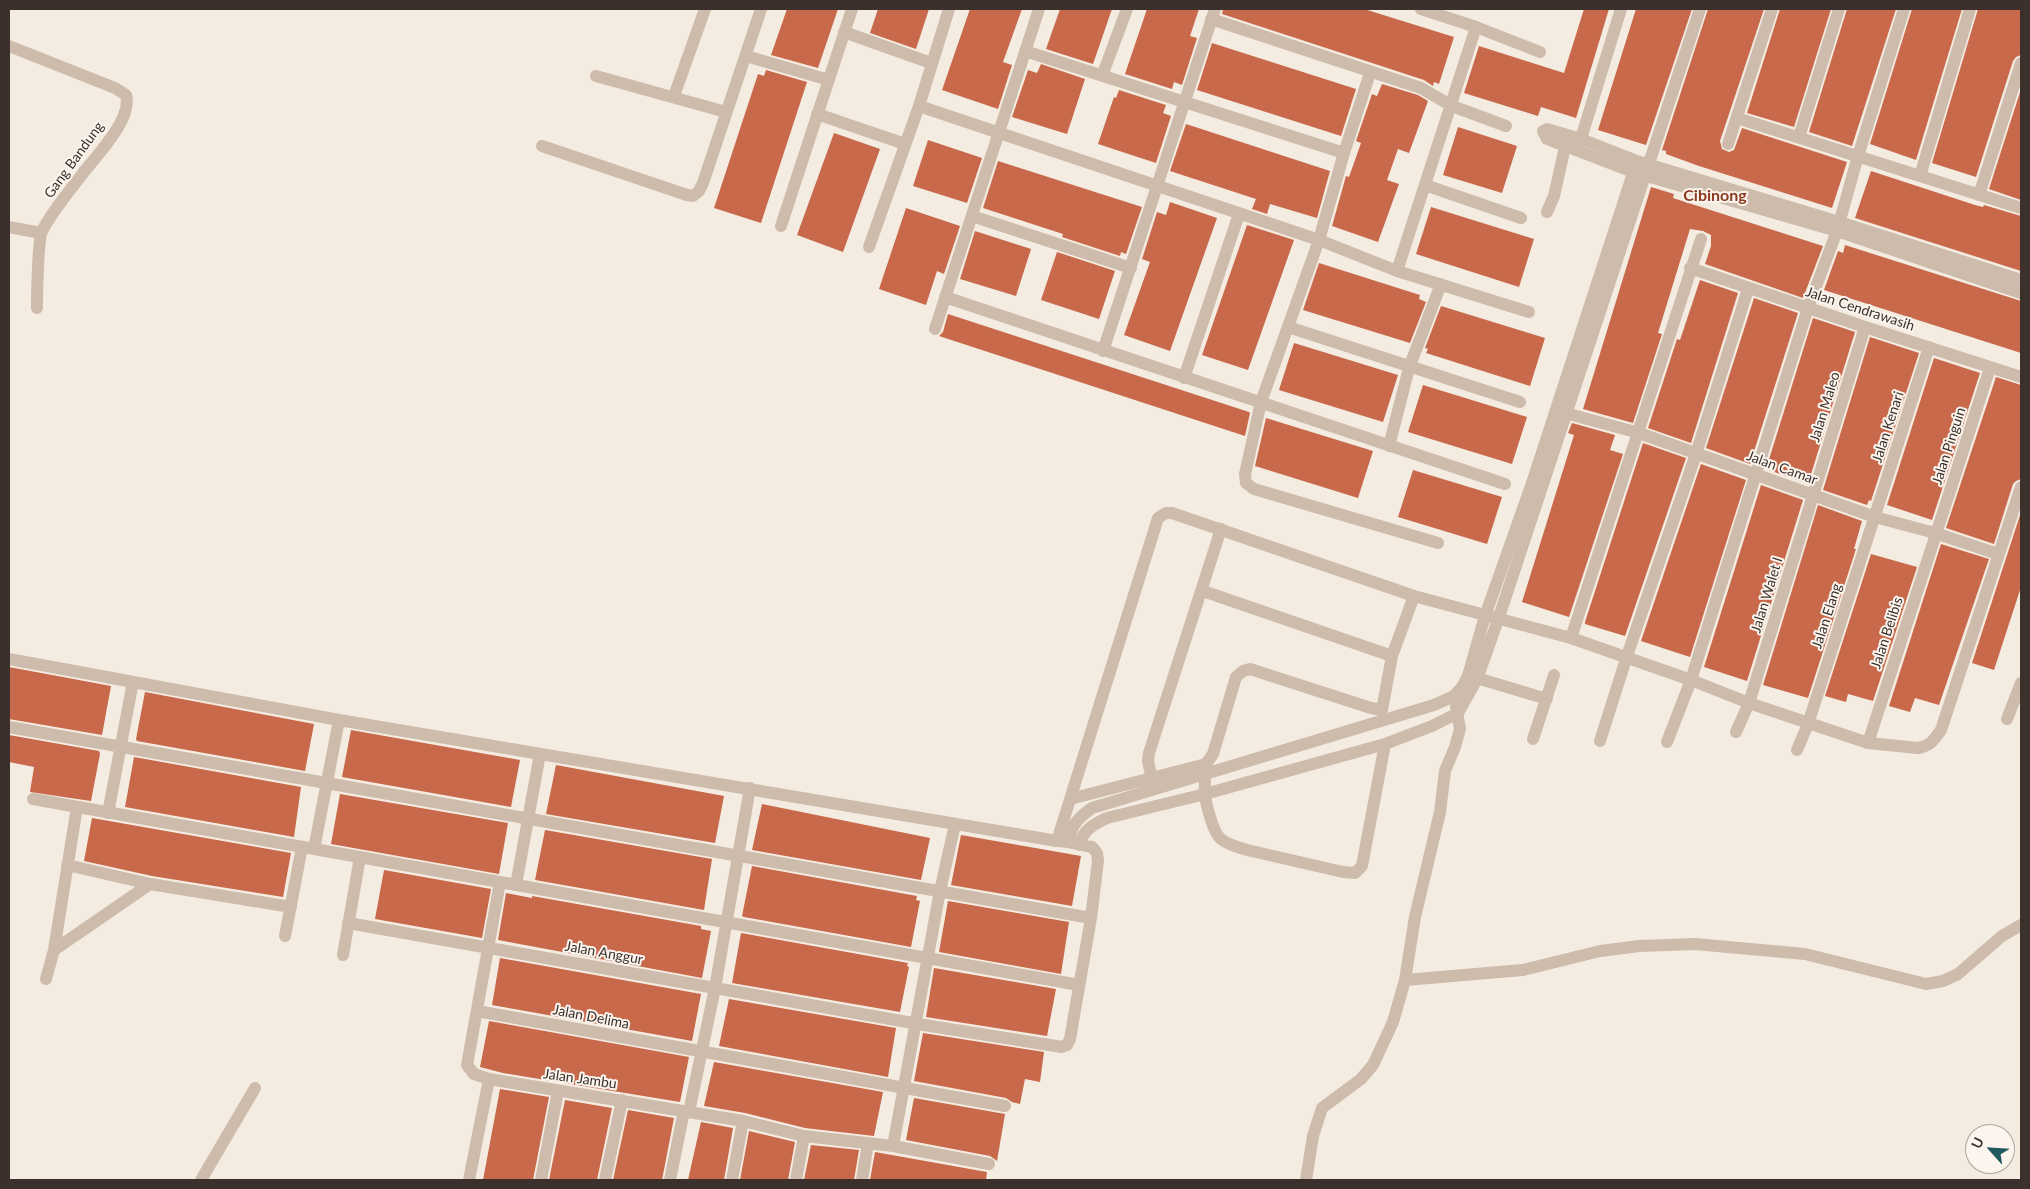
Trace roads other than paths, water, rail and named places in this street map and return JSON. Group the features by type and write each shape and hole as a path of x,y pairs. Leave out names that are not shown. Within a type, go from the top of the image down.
{"street":[{"path":"674,96 704,9"},
{"path":"542,146 693,196 703,183 761,9"},
{"path":"781,226 852,9"},
{"path":"869,247 918,106 948,9"},
{"path":"935,329 1039,9"},
{"path":"1102,76 1127,9"},
{"path":"1421,9 1476,27 1540,52"},
{"path":"1577,152 1621,9"},
{"path":"1068,842 1094,824 1107,818 1205,794 1385,744 1432,726 1458,713 1498,620 1561,412 1641,168 1700,9"},
{"path":"1728,144 1772,9"},
{"path":"1798,137 1839,9"},
{"path":"1667,742 1690,680 1757,474 1808,308 1838,227 1904,9"},
{"path":"1920,176 1970,9"},
{"path":"1103,351 1213,14 1370,73 1421,88 1452,106 1506,126"},
{"path":"1398,271 1476,27"},
{"path":"844,32 932,63"},
{"name":"Gang Bandung","path":"9,46 115,88 126,95 127,101 124,113 108,142 67,194 41,233 36,308"},
{"path":"1025,51 1344,153"},
{"path":"746,56 828,80"},
{"path":"1979,195 2021,63"},
{"path":"1370,73 1344,153 1319,240 1261,402 1245,474 1246,483 1254,489 1438,543"},
{"path":"596,76 674,96 726,112"},
{"path":"918,106 1319,240 1398,271 1529,312"},
{"path":"818,114 905,144"},
{"path":"1737,118 2021,208"},
{"path":"1641,168 1581,139 1547,129 1543,131 1547,139 1577,152 1641,168 2021,280"},
{"path":"1546,212 1554,196 1565,147"},
{"path":"1425,185 1521,218"},
{"path":"1184,378 1239,214"},
{"path":"972,216 1131,268"},
{"path":"9,227 41,233"},
{"path":"1838,227 2021,293"},
{"path":"1571,638 1701,239"},
{"name":"Jalan Cendrawasih","path":"1690,268 1748,289 2021,377"},
{"path":"1389,446 1410,368 1441,284"},
{"path":"1600,742 1626,659 1696,454 1748,289"},
{"path":"945,297 1505,484"},
{"path":"1288,327 1520,402"},
{"name":"Jalan Maleo","path":"1814,496 1865,327"},
{"name":"Jalan Kenari","path":"1875,517 1929,347"},
{"name":"Jalan Pinguin","path":"1935,533 1990,368"},
{"path":"1068,842 1075,822 1092,808 1203,769 1383,715 1445,701 1454,696 1472,677 1485,616 1561,412"},
{"name":"Jalan Camar","path":"1561,412 1639,433 1875,517 1935,533 1998,554"},
{"path":"1068,842 1070,799 1158,518 1166,513 1172,513 1222,529 1414,596 1571,638 1808,724 1868,743 1918,748 1933,742 1941,730 2021,487"},
{"name":"Jalan Walet I","path":"1736,732 1749,703 1814,496"},
{"name":"Jalan Elang","path":"1797,750 1808,724 1875,517"},
{"path":"1152,779 1148,761 1149,753 1222,529"},
{"name":"Jalan Belibis","path":"1868,743 1935,533"},
{"path":"1203,591 1392,656"},
{"path":"1383,715 1392,656 1414,596"},
{"path":"9,659 339,720 1068,842 1092,847 1097,853 1098,861 1091,918 1079,985 33,799"},
{"path":"1383,715 1371,708 1250,669 1243,671 1236,678 1211,760 1203,769 1205,794 1219,839 1231,845 1334,870 1355,873 1362,866 1385,744"},
{"path":"1533,739 1554,674"},
{"path":"1472,677 1547,699"},
{"path":"108,813 133,682"},
{"path":"2007,719 2021,683"},
{"path":"1306,1180 1313,1136 1322,1108 1360,1079 1373,1065 1393,1022 1405,980 1415,917 1440,812 1445,771 1460,730 1454,696"},
{"path":"285,936 291,907 327,783 339,720"},
{"path":"9,727 1091,918"},
{"path":"516,885 540,754"},
{"path":"1070,799 1203,769"},
{"path":"670,1180 715,988 750,788"},
{"path":"46,979 54,950 66,865 77,807"},
{"path":"893,1146 940,891 955,824"},
{"path":"343,955 360,857"},
{"path":"66,865 150,884 291,907"},
{"path":"477,1011 500,882"},
{"path":"54,950 150,884"},
{"name":"Jalan Anggur","path":"348,923 1062,1047 1067,1045 1070,1039 1079,985"},
{"path":"1405,980 1523,970 1600,951 1639,946 1695,944 1805,954 1926,984 1943,981 1958,974 2002,936 2021,925"},
{"name":"Jalan Delima","path":"477,1011 1005,1106"},
{"name":"Jalan Jambu","path":"477,1011 467,1065 474,1074 489,1079 558,1092 622,1100 743,1121 804,1136 893,1146 989,1164"},
{"path":"469,1180 489,1079"},
{"path":"201,1180 255,1088"},
{"path":"541,1180 558,1092"},
{"path":"605,1180 622,1100"},
{"path":"732,1180 743,1121"},
{"path":"796,1180 804,1136"},
{"path":"862,1180 868,1143"}],"district":[{"name":"Cibinong","path":"1715,196"}]}
